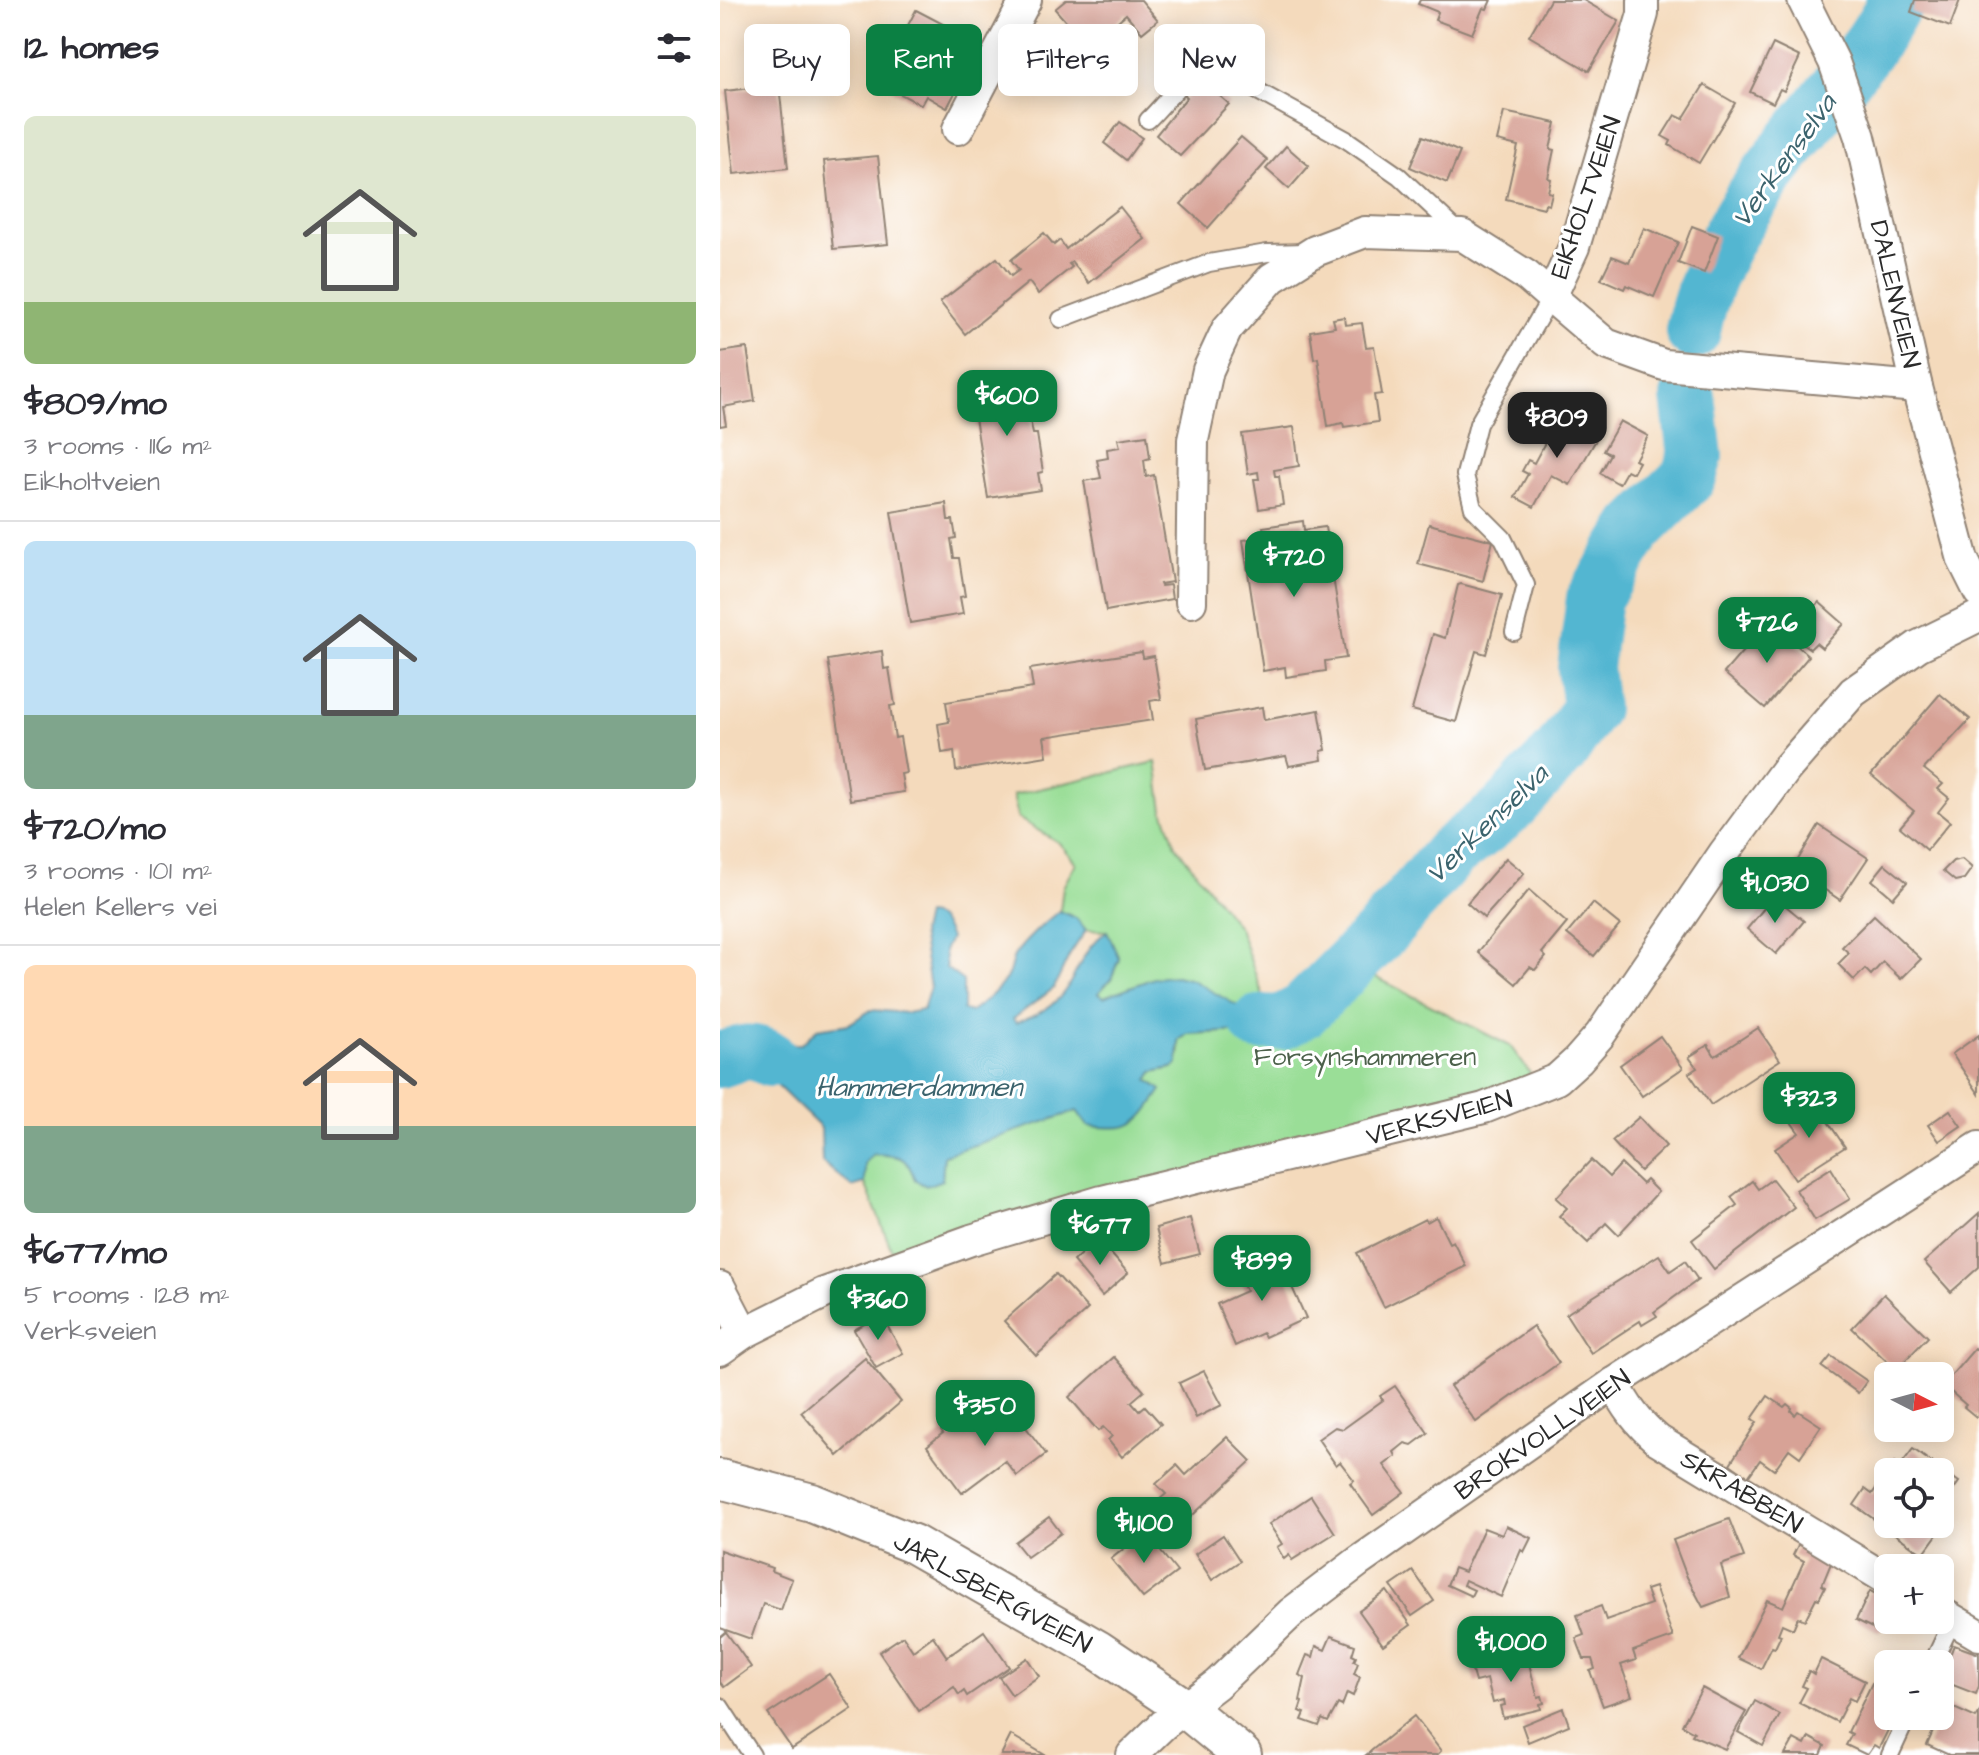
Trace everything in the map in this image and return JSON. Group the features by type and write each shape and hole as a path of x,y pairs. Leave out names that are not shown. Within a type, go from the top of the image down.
{"street":[{"path":"958,129 1026,0"},
{"name":"EIKHOLTVEIEN","path":"1643,0 1643,14 1574,247 1551,297 1606,344 1664,365 1917,387"},
{"name":"DALENVEIEN","path":"1803,0 1834,62 1860,137 1917,387 1963,560 1979,592"},
{"path":"1191,602 1193,440 1208,370 1227,329 1272,278 1315,251 1365,232 1462,235 1527,276 1551,297"},
{"name":"VERKSVEIEN","path":"732,1341 824,1293 971,1240 1102,1201 1484,1108 1557,1079 1600,1035 1724,853 1787,768 1853,692 1918,646 1979,616"},
{"name":"BROKVOLLVEIEN","path":"1132,1755 1163,1725 1217,1684 1291,1613 1371,1553 1614,1383 1979,1147"},
{"path":"720,1287 732,1341"},
{"name":"SKRABBEN","path":"1614,1383 1638,1423 1658,1440 1874,1571"},
{"name":"JARLSBERGVEIEN","path":"720,1479 812,1503 913,1544 1098,1650 1186,1709 1242,1755"},
{"path":"1954,1620 1979,1635"}],"lane":[{"path":"1148,120 1193,75 1214,67 1347,140 1399,176 1462,235"},
{"path":"1061,319 1209,263 1267,253 1315,251"},
{"path":"1514,632 1526,585 1503,538 1473,508 1465,475 1478,424 1551,297"},
{"path":"720,1706 752,1755"},
{"path":"1890,1755 1902,1730"}],"green space":[{"path":"1156,762 1163,810 1176,846 1239,928 1267,1007 1257,1017 1219,997 1154,978 1104,997 1098,993 1111,979 1119,958 1107,931 1086,930 1076,918 1060,911 1063,887 1076,863 1059,843 1018,818 1013,795"},
{"name":"Forsynshammeren","path":"1350,964 1510,1046 1530,1073 1521,1093 898,1266 865,1183 865,1163 873,1154 905,1160 915,1180 942,1179 944,1155 1077,1110 1161,1090 1148,1080 1153,1072 1172,1068 1180,1054 1179,1041 1188,1034 1258,1030 1258,1023 1282,1022 1303,1011"}],"water":[{"name":"Hammerdammen","path":"1060,911 1076,918 1086,930 1054,988 1013,1019 1016,1023 1040,1013 1060,997 1090,947 1107,931 1119,958 1111,979 1098,993 1104,997 1154,978 1176,976 1192,980 1257,1017 1258,1030 1188,1034 1179,1040 1178,1064 1153,1072 1148,1080 1162,1090 1139,1120 1125,1127 1088,1126 1077,1111 944,1155 942,1180 926,1186 915,1180 905,1161 895,1156 873,1154 865,1163 865,1183 852,1187 822,1162 821,1128 762,1071 780,1044 801,1044 817,1029 849,1024 871,1010 907,1013 923,1010 930,987 921,933 925,915 938,919 946,929 950,938 944,951 946,968 963,981 963,1010 971,1012 1001,986 1022,945"}],"building":[{"path":"1066,0 1141,0 1158,20 1142,33 1138,24 1126,14 1114,24 1068,24 1055,9"},
{"path":"1420,0 1491,0 1487,9 1483,8 1472,34 1435,20 1438,12 1418,4"},
{"path":"1550,0 1583,0 1619,21 1589,71 1529,36"},
{"path":"1915,0 1960,0 1950,27 1911,12"},
{"path":"916,10 943,24 909,24"},
{"path":"1773,44 1800,57 1784,91 1780,89 1773,103 1750,92"},
{"path":"1704,85 1735,103 1699,163 1669,145 1671,141 1662,136 1675,115 1683,119"},
{"path":"744,89 744,96 780,96 788,168 734,174 725,91"},
{"path":"904,96 926,96 921,105"},
{"path":"926,96 953,96 947,108"},
{"path":"1220,96 1229,104 1180,156 1156,135 1187,97"},
{"path":"1504,112 1556,123 1548,178 1551,179 1548,192 1552,193 1549,205 1545,204 1544,208 1506,199 1518,146 1497,141"},
{"path":"1120,122 1142,138 1126,160 1104,143"},
{"path":"1423,136 1460,152 1447,183 1410,167"},
{"path":"1241,137 1268,160 1208,228 1181,204"},
{"path":"1286,146 1309,166 1289,189 1266,169"},
{"path":"878,156 888,244 833,249 824,161"},
{"path":"1120,207 1145,239 1089,283 1072,262 1069,264 1072,267 1038,294 1029,282 965,334 940,302 997,258 1011,276 1019,270 1011,260 1044,233 1054,245 1060,240 1066,249"},
{"path":"1692,226 1718,236 1704,273 1678,263"},
{"path":"1644,228 1678,242 1654,297 1601,279 1612,256 1629,263"},
{"path":"1344,317 1345,325 1362,323 1366,347 1374,346 1382,394 1374,395 1378,422 1328,426 1318,358 1314,359 1310,331 1335,327 1333,319"},
{"path":"747,348 755,401 723,407 726,425 720,426 720,352"},
{"path":"1024,379 1027,396 1031,396 1034,414 1029,415 1033,434 1037,434 1043,472 1038,473 1041,490 988,498 970,387"},
{"path":"1620,421 1648,436 1635,460 1639,462 1633,473 1627,470 1619,484 1600,473 1610,454 1603,451"},
{"path":"1556,422 1576,433 1581,423 1600,433 1570,485 1551,475 1534,507 1515,497 1528,474 1522,471 1528,460 1534,463"},
{"path":"1294,427 1299,466 1274,470 1275,476 1279,476 1283,505 1259,509 1254,479 1259,479 1258,472 1248,474 1242,434"},
{"path":"1147,435 1150,458 1144,460 1146,477 1154,475 1172,582 1160,584 1170,585 1172,599 1106,611 1084,481 1101,478 1097,460 1108,458 1107,449 1120,447 1118,439"},
{"path":"946,503 948,520 953,520 956,538 951,539 954,558 959,558 965,596 960,597 963,614 910,623 891,512"},
{"path":"1303,521 1304,530 1325,527 1346,658 1325,661 1326,671 1286,677 1285,667 1263,671 1243,540 1264,537 1263,527"},
{"path":"1429,524 1493,541 1483,581 1418,564"},
{"path":"1458,585 1502,595 1486,654 1476,651 1456,722 1412,710 1433,634 1445,638"},
{"path":"1819,602 1844,624 1822,648 1816,643 1810,649 1799,641 1806,634 1798,627"},
{"path":"1769,621 1809,656 1765,708 1724,673"},
{"path":"882,651 884,669 889,668 895,705 890,706 895,738 900,737 906,773 901,774 904,792 850,800 828,660"},
{"path":"1142,652 1143,658 1154,656 1161,699 1150,701 1153,720 1044,737 1047,756 956,771 954,751 942,753 938,724 949,722 946,702 1033,688 1030,669"},
{"path":"1940,694 1970,719 1924,769 1943,784 1938,789 1949,798 1938,812 1950,822 1927,850 1900,827 1914,811 1871,775"},
{"path":"1262,707 1264,720 1319,710 1326,750 1321,751 1322,760 1289,766 1286,756 1205,770 1196,719"},
{"path":"1819,825 1868,858 1840,900 1793,868"},
{"path":"1506,858 1524,873 1484,918 1467,903"},
{"path":"1962,859 1972,868 1964,879 1955,881 1943,871 1953,861"},
{"path":"1885,864 1907,882 1893,898 1872,880"},
{"path":"1529,890 1567,923 1542,953 1546,957 1535,970 1530,967 1516,984 1478,952"},
{"path":"1774,896 1804,921 1776,954 1747,929"},
{"path":"1593,903 1620,925 1594,956 1567,934"},
{"path":"1874,915 1921,959 1901,979 1883,962 1871,975 1865,969 1854,980 1838,964 1849,953 1842,947"},
{"path":"1758,1028 1780,1060 1711,1105 1689,1073 1697,1068 1689,1057 1708,1045 1715,1056"},
{"path":"1979,1035 1979,1094 1952,1054"},
{"path":"1660,1036 1683,1068 1642,1096 1620,1065"},
{"path":"1812,1098 1845,1147 1795,1179 1775,1149 1799,1133 1786,1115"},
{"path":"1950,1110 1961,1126 1939,1141 1928,1125"},
{"path":"1639,1117 1666,1146 1640,1171 1612,1141"},
{"path":"1591,1160 1609,1177 1621,1164 1642,1184 1646,1180 1658,1192 1618,1235 1606,1223 1588,1243 1559,1216 1567,1208 1556,1198"},
{"path":"1831,1168 1850,1199 1815,1220 1796,1190"},
{"path":"1772,1179 1794,1207 1714,1269 1692,1240 1737,1205 1731,1197 1752,1181 1758,1189"},
{"path":"1979,1213 1979,1267 1951,1292 1924,1262"},
{"path":"1436,1217 1449,1243 1453,1241 1466,1266 1384,1307 1357,1253 1425,1219 1427,1222"},
{"path":"1190,1218 1200,1254 1165,1263 1156,1228"},
{"path":"1098,1239 1128,1273 1102,1296 1073,1261"},
{"path":"1277,1254 1306,1318 1265,1337 1263,1333 1235,1346 1217,1304 1246,1291 1237,1272"},
{"path":"1659,1255 1670,1271 1685,1261 1698,1280 1654,1312 1657,1316 1642,1325 1640,1321 1591,1353 1566,1314"},
{"path":"1056,1274 1088,1309 1036,1356 1004,1321"},
{"path":"1884,1294 1928,1337 1904,1362 1888,1362 1852,1328"},
{"path":"881,1315 903,1353 876,1368 854,1330"},
{"path":"1533,1326 1559,1363 1476,1422 1450,1386"},
{"path":"1975,1348 1979,1352 1979,1416 1976,1417 1964,1407 1966,1405 1954,1395 1954,1372"},
{"path":"1831,1356 1867,1381 1858,1393 1822,1367"},
{"path":"1114,1357 1144,1391 1131,1402 1139,1411 1145,1406 1161,1424 1122,1457 1108,1440 1112,1436 1103,1427 1098,1431 1069,1397"},
{"path":"865,1358 901,1402 838,1456 801,1412"},
{"path":"1204,1371 1222,1405 1196,1418 1179,1383"},
{"path":"1395,1386 1428,1433 1412,1445 1405,1443 1394,1452 1396,1456 1384,1465 1404,1492 1373,1515 1350,1483 1354,1480 1340,1462 1336,1465 1318,1439 1335,1427 1343,1429 1383,1400 1380,1396"},
{"path":"1768,1396 1784,1407 1787,1404 1795,1415 1798,1411 1821,1426 1800,1457 1789,1449 1774,1470 1760,1460 1748,1477 1730,1464 1757,1422 1752,1419"},
{"path":"1010,1406 1046,1454 1017,1476 1005,1461 962,1493 927,1446 943,1433 941,1430 966,1411 979,1429"},
{"path":"1227,1437 1251,1461 1182,1525 1159,1500 1166,1494 1156,1484 1177,1465 1186,1475"},
{"path":"1913,1449 1926,1458 1906,1458"},
{"path":"1865,1489 1872,1494 1874,1491 1874,1519 1854,1505"},
{"path":"1311,1496 1335,1533 1292,1560 1289,1555 1284,1559 1277,1547 1282,1544 1269,1524"},
{"path":"1049,1517 1061,1533 1027,1557 1015,1542"},
{"path":"1729,1519 1744,1557 1721,1565 1730,1597 1703,1607 1673,1540"},
{"path":"1506,1526 1531,1538 1524,1552 1521,1550 1501,1597 1465,1580 1463,1585 1474,1590 1471,1596 1447,1585 1454,1568 1464,1572 1484,1528 1502,1535"},
{"path":"1145,1532 1177,1572 1143,1598 1111,1559"},
{"path":"1223,1535 1240,1561 1212,1580 1195,1554"},
{"path":"1900,1538 1935,1538 1923,1554"},
{"path":"1801,1539 1834,1556 1822,1585 1825,1587 1805,1620 1798,1617 1793,1629 1782,1624 1775,1648 1772,1647 1761,1669 1738,1658 1767,1600 1783,1607 1804,1561 1793,1555"},
{"path":"720,1550 772,1568 771,1571 792,1579 781,1610 763,1604 751,1639 720,1628"},
{"path":"1413,1571 1434,1601 1412,1616 1391,1586"},
{"path":"1655,1587 1673,1637 1633,1651 1636,1660 1621,1665 1632,1696 1603,1706 1590,1671 1595,1669 1592,1659 1584,1659 1576,1638 1584,1635 1577,1615 1601,1606 1606,1620 1651,1604 1646,1590"},
{"path":"1387,1591 1411,1625 1383,1645 1359,1611"},
{"path":"1870,1591 1874,1593 1874,1629 1856,1620"},
{"path":"984,1631 1009,1667 967,1696 964,1691 959,1695 954,1687 919,1711 879,1652 903,1636 913,1651 933,1636 947,1657"},
{"path":"726,1632 751,1667 724,1687 720,1682 720,1637"},
{"path":"1331,1636 1355,1645 1352,1655 1358,1663 1354,1674 1360,1677 1353,1696 1347,1693 1342,1706 1338,1704 1328,1722 1322,1719 1319,1726 1302,1720 1305,1713 1299,1711 1305,1678 1299,1675 1307,1655 1313,1657 1316,1646 1325,1650"},
{"path":"1954,1645 1979,1654 1976,1694 1954,1685"},
{"path":"1526,1652 1538,1697 1542,1696 1544,1703 1540,1704 1541,1709 1503,1718 1500,1706 1505,1705 1504,1700 1493,1703 1487,1679 1475,1682 1471,1668"},
{"path":"1027,1658 1039,1676 1012,1695 999,1677"},
{"path":"1821,1659 1865,1681 1855,1701 1849,1698 1837,1722 1799,1703 1807,1688 1802,1686 1809,1671 1814,1674"},
{"path":"829,1674 852,1709 792,1749 768,1714"},
{"path":"1874,1684 1874,1730 1888,1730 1879,1748 1874,1745 1867,1755 1846,1745 1852,1734 1848,1732"},
{"path":"1702,1688 1746,1712 1725,1749 1692,1735 1694,1732 1682,1725"},
{"path":"1755,1701 1780,1715 1763,1746 1738,1732"},
{"path":"1563,1708 1569,1725 1528,1742 1522,1725"},
{"path":"1954,1708 1976,1718 1979,1713 1979,1755 1949,1755 1927,1745 1934,1730 1954,1730"},
{"path":"1414,1716 1441,1751 1437,1755 1366,1755"},
{"path":"1011,1735 1045,1755 1001,1755"},
{"path":"1809,1737 1825,1746 1821,1755 1785,1755 1794,1739 1805,1745"}],"waterway":[{"name":"Verkenselva","path":"1693,331 1704,291 1720,252 1740,216 1764,180 1868,47 1897,0"},
{"name":"Verkenselva","path":"1258,1023 1282,1022 1303,1011 1381,933 1451,853 1504,812 1562,750 1590,708 1585,668 1594,598 1637,528 1689,477 1695,456 1688,397"},
{"path":"720,1060 751,1053 770,1059"}]}
